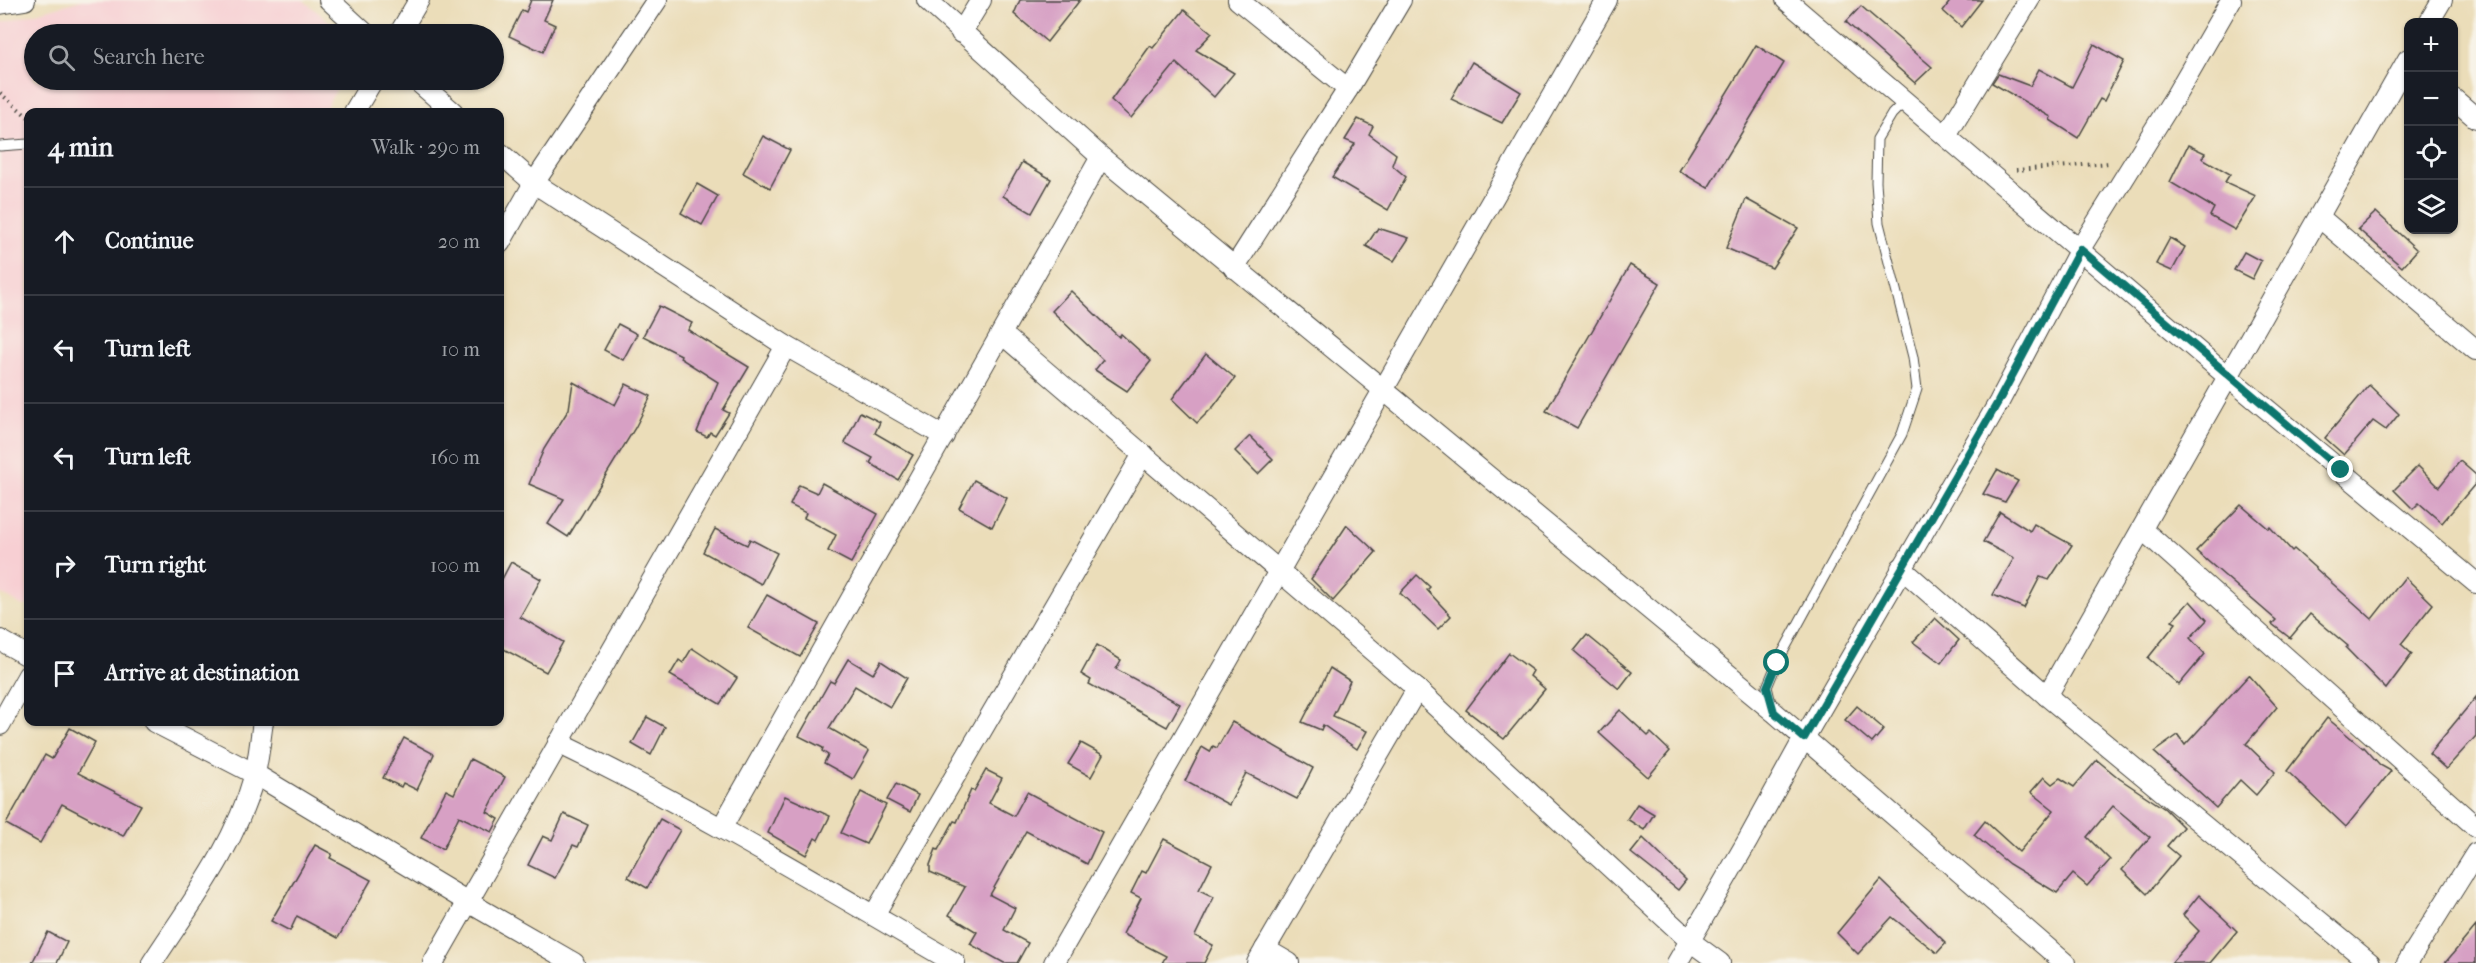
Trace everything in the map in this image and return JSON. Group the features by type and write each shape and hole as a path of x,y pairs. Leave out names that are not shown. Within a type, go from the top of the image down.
{"street":[{"path":"0,4 25,0"},
{"path":"329,0 355,24"},
{"path":"405,24 419,0"},
{"path":"504,236 534,183 657,0"},
{"path":"927,0 1101,157 1774,712 2065,963"},
{"path":"961,33 981,0"},
{"path":"1238,0 1348,89"},
{"path":"1233,268 1348,89 1401,0"},
{"path":"1054,963 1607,0"},
{"path":"1786,0 2227,376 2476,583"},
{"path":"1946,136 2029,0"},
{"path":"1677,963 1998,402 2080,249 2231,0"},
{"path":"2431,18 2442,0"},
{"path":"2047,696 2404,67"},
{"path":"356,108 367,90"},
{"path":"428,90 448,108"},
{"path":"2458,102 2476,118"},
{"path":"504,157 534,183 786,346 944,436"},
{"path":"722,827 1101,157"},
{"path":"2319,218 2476,350"},
{"path":"1002,334 1417,689 1690,941 1720,963"},
{"path":"433,963 786,346"},
{"path":"874,915 1143,454"},
{"path":"2142,529 2476,827"},
{"path":"1901,568 2047,696 2370,963"},
{"path":"0,640 24,654"},
{"path":"0,724 24,682"},
{"path":"1289,963 1261,956 1417,689"},
{"path":"162,726 255,774 574,963"},
{"path":"152,963 221,859 242,814 255,774 262,726"},
{"path":"558,743 631,778 722,827 955,963"},
{"path":"2407,963 2476,853"}],"lane":[{"path":"1774,712 1767,687 1777,663 1902,434 1917,389 1913,357 1879,223 1876,182 1877,139 1892,114 1905,101"},
{"path":"0,146 24,144"}],"path":[{"path":"0,93 24,114"},
{"path":"1988,172 2135,161"}],"shaded area":[{"path":"82,0 303,0 332,24 24,24 24,90 336,90 325,108 24,108 23,606 0,593 0,23"}],"building":[{"path":"531,0 553,0 544,20 555,25 543,52 509,36 522,10 526,12"},
{"path":"1020,0 1080,0 1047,42 1014,14"},
{"path":"1951,0 1982,0 1961,27 1943,11"},
{"path":"1861,6 1932,67 1915,83 1846,22"},
{"path":"1184,10 1212,33 1196,50 1234,73 1214,97 1176,63 1131,118 1111,100 1150,46 1153,48"},
{"path":"2094,44 2124,61 2104,101 2100,99 2078,138 2050,120 2051,117 1992,83 1998,74 2030,86 2039,69 2072,87"},
{"path":"1756,45 1784,63 1708,188 1679,171"},
{"path":"1472,62 1521,92 1502,123 1451,99"},
{"path":"1358,119 1373,126 1369,134 1396,154 1392,165 1406,177 1388,210 1332,177 1355,144 1345,140"},
{"path":"763,136 790,150 770,188 743,173"},
{"path":"2188,145 2205,153 2202,158 2230,174 2225,182 2256,196 2235,230 2210,216 2214,208 2170,182"},
{"path":"1022,162 1051,179 1032,213 1003,196"},
{"path":"697,184 718,196 702,225 681,213"},
{"path":"1746,199 1798,228 1772,268 1726,248"},
{"path":"2376,212 2417,250 2402,267 2358,229"},
{"path":"1378,228 1409,238 1394,261 1366,246"},
{"path":"2170,238 2185,247 2172,271 2156,264"},
{"path":"2244,252 2261,261 2252,279 2234,270"},
{"path":"1630,265 1660,283 1577,428 1546,411"},
{"path":"1071,291 1119,337 1121,334 1151,361 1127,391 1095,370 1103,360 1052,311"},
{"path":"659,306 692,323 688,330 749,367 723,410 729,413 715,435 710,432 707,437 697,432 718,382 680,358 681,355 643,336"},
{"path":"618,324 637,334 623,360 604,350"},
{"path":"1206,354 1235,378 1214,406 1197,423 1172,399"},
{"path":"573,382 615,405 626,384 651,396 635,428 568,537 548,524 564,499 529,484 544,449 569,409"},
{"path":"2369,385 2399,414 2386,430 2373,421 2344,455 2325,438"},
{"path":"860,412 880,422 875,433 913,455 898,480 870,463 873,458 845,443"},
{"path":"1250,436 1273,459 1258,474 1235,451"},
{"path":"2460,461 2476,475 2476,483 2442,523 2419,503 2413,509 2394,490 2418,466 2439,487"},
{"path":"1997,470 2018,481 2005,502 1983,494"},
{"path":"974,480 1007,498 992,527 959,508"},
{"path":"822,483 878,514 851,563 828,551 836,535 804,518 806,513 790,505 799,485 817,493"},
{"path":"2241,505 2269,529 2270,527 2292,551 2294,549 2372,619 2405,577 2433,604 2401,644 2412,654 2386,689 2346,648 2348,646 2310,614 2290,638 2272,624 2276,620 2196,551"},
{"path":"2000,512 2030,531 2034,524 2072,545 2049,580 2040,577 2024,608 1993,595 2014,558 1983,542"},
{"path":"1347,525 1376,552 1333,601 1311,579"},
{"path":"715,529 747,545 750,539 777,553 761,584 703,552"},
{"path":"511,562 541,579 520,617 563,642 546,672 504,649 504,575"},
{"path":"1417,575 1430,587 1427,590 1451,616 1438,629 1400,593"},
{"path":"767,595 819,624 800,657 748,628"},
{"path":"2190,601 2207,620 2190,638 2205,654 2179,685 2148,658 2176,623 2172,621"},
{"path":"1935,618 1959,640 1941,663 1913,642"},
{"path":"1587,635 1632,672 1619,689 1574,651"},
{"path":"1097,645 1121,660 1116,669 1180,704 1167,727 1089,684 1091,680 1081,674"},
{"path":"692,648 737,678 720,704 670,675 679,660 683,663"},
{"path":"1509,653 1533,671 1530,676 1545,689 1504,739 1466,710"},
{"path":"848,659 873,674 881,661 907,678 890,707 855,686 829,728 869,751 853,779 824,763 828,755 822,751 823,748 799,736 830,681 834,683"},
{"path":"1330,668 1350,681 1333,716 1367,731 1357,749 1323,725 1321,730 1302,722"},
{"path":"2249,675 2277,707 2246,744 2275,772 2256,795 2240,780 2216,808 2154,752 2178,735 2185,745"},
{"path":"2476,697 2476,736 2446,769 2429,754"},
{"path":"1857,706 1884,729 1872,743 1845,720"},
{"path":"1620,710 1648,736 1651,733 1670,751 1648,777 1599,733"},
{"path":"647,717 665,727 651,755 632,744"},
{"path":"2327,718 2364,747 2380,765 2391,771 2346,827 2287,771"},
{"path":"1232,722 1313,768 1297,799 1246,773 1229,805 1185,781 1202,747 1210,752 1213,746 1217,748"},
{"path":"70,728 95,742 78,773 141,805 123,836 62,804 40,843 6,824 45,755 52,759"},
{"path":"404,738 434,754 417,790 403,783 401,787 383,778"},
{"path":"1081,743 1103,755 1091,777 1068,764"},
{"path":"470,759 505,777 487,812 499,819 492,832 459,816 443,849 421,838 446,790 454,794"},
{"path":"2097,760 2120,779 2165,809 2183,827 2167,846 2179,856 2147,894 2122,870 2150,837 2113,806 2087,837 2110,860 2087,886 2073,874 2057,893 2009,864 1974,835 1985,821 2019,852 2054,810 2031,792 2044,777 2052,784 2060,778 2074,787"},
{"path":"986,770 1002,778 989,803 1014,816 1027,792 1102,832 1087,864 1026,831 990,895 1015,908 1004,930 1028,943 1017,963 1004,963 970,944 977,932 949,915 965,887 930,872 936,849 938,850 954,821 957,822 971,790 974,791"},
{"path":"896,784 918,795 910,812 887,800"},
{"path":"861,792 886,805 866,844 841,833"},
{"path":"785,796 830,816 818,840 815,838 806,855 768,833"},
{"path":"1637,804 1654,814 1644,830 1627,819"},
{"path":"564,814 588,825 578,847 573,845 555,878 528,865 543,836 552,840"},
{"path":"660,819 680,830 647,888 628,877"},
{"path":"1643,838 1686,880 1678,890 1631,853"},
{"path":"1164,839 1212,864 1199,890 1214,897 1195,936 1213,945 1204,963 1162,963 1166,956 1123,934 1141,898 1131,893 1142,871 1146,873"},
{"path":"315,845 332,854 330,858 371,880 338,938 297,916 290,931 271,921"},
{"path":"1881,880 1946,943 1937,953 1892,917 1858,954 1837,933"},
{"path":"2199,895 2237,931 2210,963 2171,963 2199,931 2183,915"},
{"path":"2476,926 2476,963 2445,963"},
{"path":"48,932 67,942 57,963 32,963"}],"route":[{"path":"1777,663 1767,687 1774,712 1804,738 1998,402 2080,249 2227,376 2341,470"}]}
